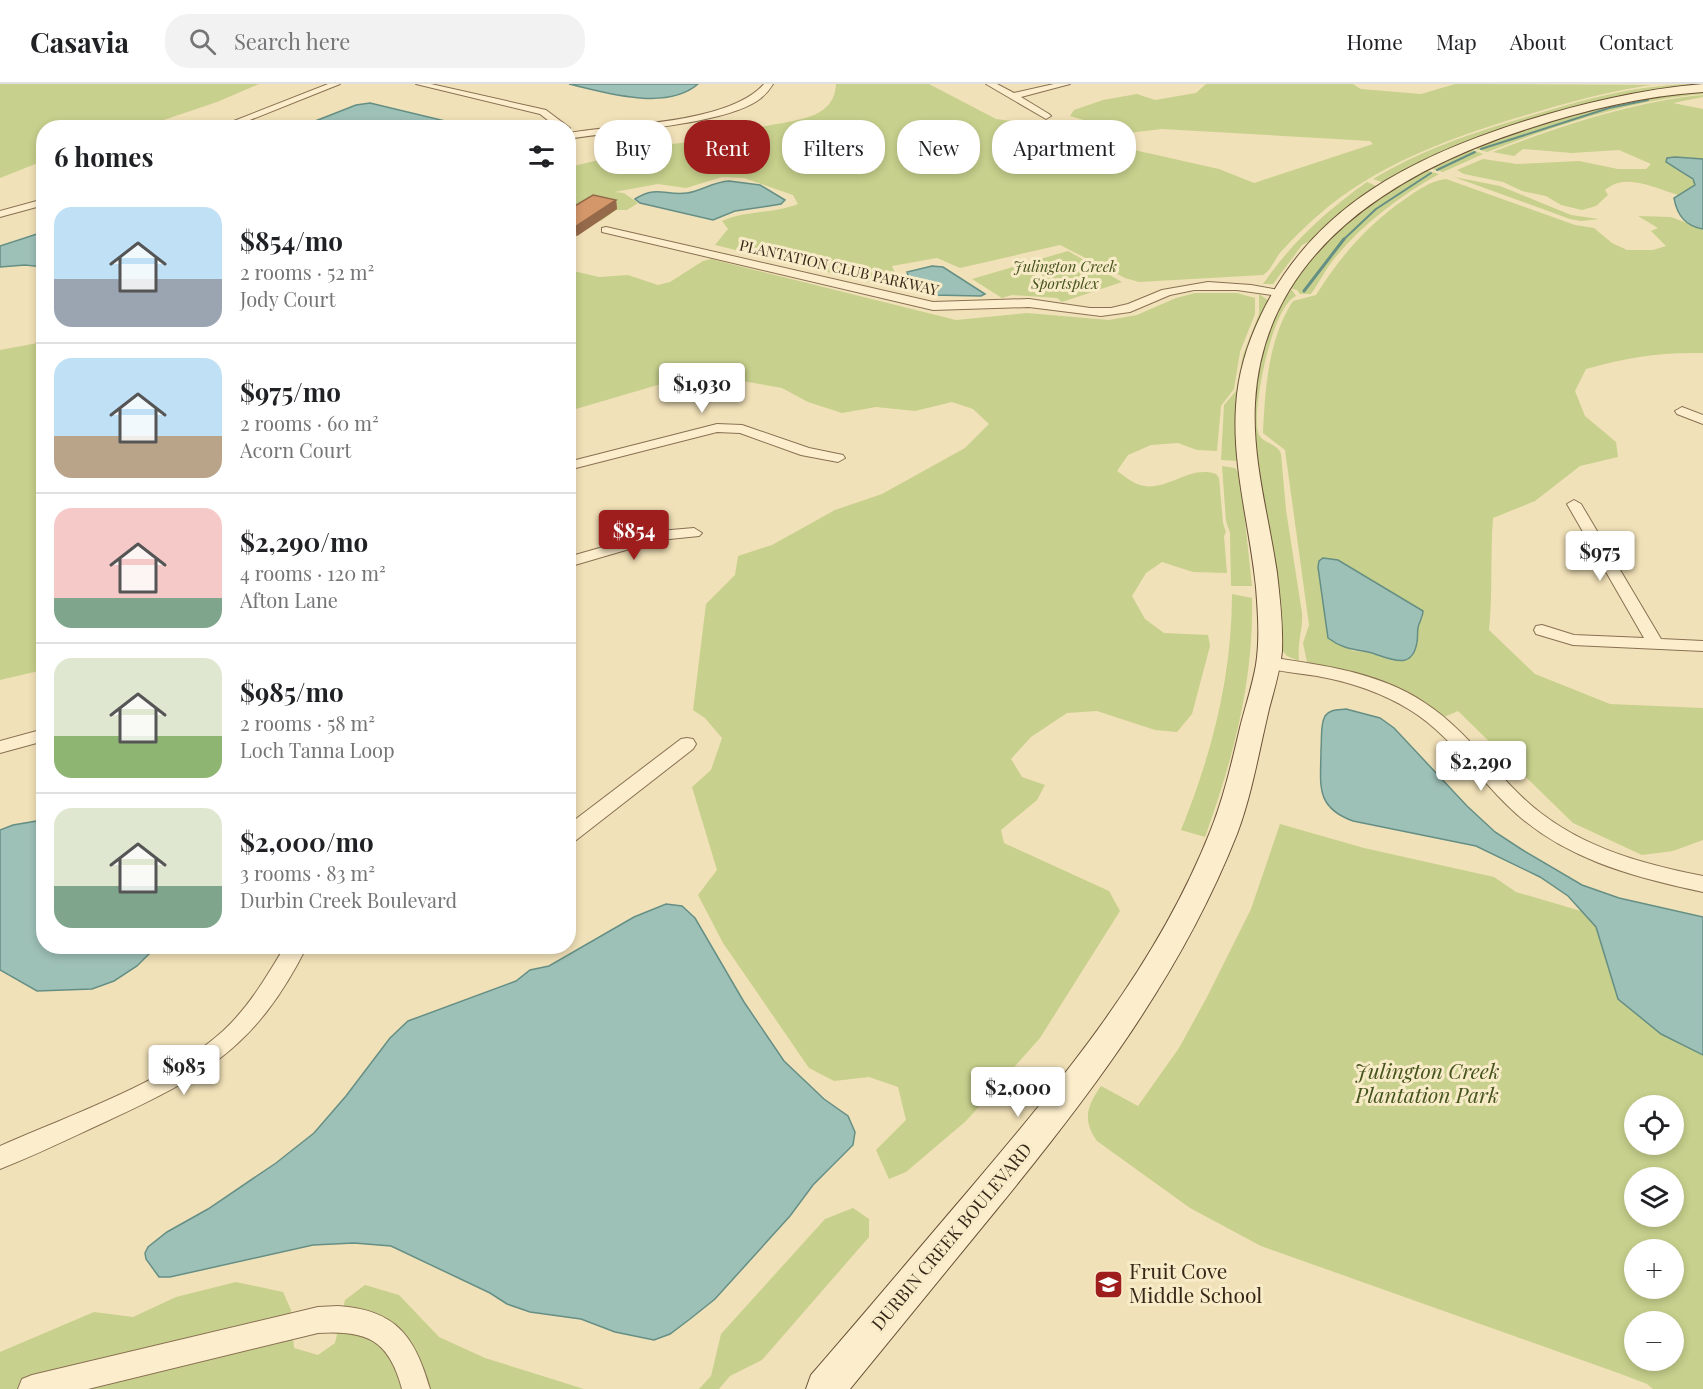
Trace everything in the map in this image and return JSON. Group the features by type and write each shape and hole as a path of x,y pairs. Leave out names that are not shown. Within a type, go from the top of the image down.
{"street":[{"path":"241,120 336,84"},
{"path":"420,84 543,112 554,120"},
{"path":"576,133 717,114 751,103 762,95 769,84"},
{"path":"990,84 1046,116"},
{"path":"1013,96 1066,84"},
{"name":"DURBIN CREEK BOULEVARD","path":"825,1389 1054,1115 1126,1014 1166,954 1197,893 1226,825 1247,758 1269,663 1268,594 1248,465 1245,415 1250,371 1257,345 1279,293 1316,243 1349,211 1388,184 1432,159 1504,131 1605,101 1657,92 1703,88"},
{"path":"0,214 36,204"},
{"name":"PLANTATION CLUB PARKWAY","path":"606,230 933,306 966,307 1028,303 1107,313 1130,309 1163,293 1194,286 1232,286 1279,293"},
{"path":"1682,411 1703,420"},
{"path":"576,464 717,428 742,429 806,452 838,458"},
{"path":"1574,504 1655,644"},
{"path":"576,560 659,536 694,533"},
{"path":"1542,630 1573,640 1703,646"},
{"path":"1269,663 1356,679 1402,697 1441,724 1515,803 1556,835 1621,865 1703,884"},
{"path":"0,747 36,737"},
{"path":"576,830 687,744"},
{"path":"0,1158 165,1084 193,1068 245,1023 264,1000 292,954"},
{"path":"32,1389 318,1320 338,1318 362,1320 382,1329 398,1343 408,1359 420,1389"}],"green space":[{"path":"0,84 259,84 217,102 164,120 36,120 36,164 0,178"},
{"path":"836,84 929,84 996,119 1004,120 992,120 992,174 1136,174 1136,150 1219,169 1254,183 1373,144 1370,141 1162,129 1136,132 1136,120 1084,120 1070,116 1074,110 1103,100 1137,94 1155,100 1196,93 1206,84 1353,84 1361,89 1421,94 1455,84 1652,85 1587,98 1497,124 1447,141 1398,163 1351,190 1329,206 1291,241 1263,275 1139,282 1125,278 1060,245 960,268 937,258 892,266 897,278 890,287 715,245 728,229 722,221 798,204 793,195 744,178 722,177 686,188 658,184 614,192 624,193 638,203 627,210 616,210 601,221 597,220 576,236 576,165 594,161 594,174 672,174 672,144 684,143 684,174 770,174 770,125 782,123 782,174 885,174 885,120 797,120 812,116 824,109 832,99"},
{"path":"1703,84 1637,93 1591,103 1388,180 1382,182 1373,179 1451,142 1555,109 1637,89"},
{"path":"1703,89 1703,94 1648,102 1593,116 1487,152 1473,148 1599,105"},
{"path":"1703,95 1703,97 1673,103 1703,109 1703,159 1682,157 1667,159 1667,162 1695,182 1695,186 1678,195 1640,183 1622,182 1605,190 1608,195 1596,206 1582,210 1561,205 1546,196 1522,191 1503,182 1464,174 1457,170 1483,159 1517,164 1579,161 1618,169 1646,169 1651,164 1619,150 1572,153 1523,149 1514,156 1493,152 1596,116 1651,103"},
{"path":"1470,149 1483,154 1443,172 1429,168"},
{"path":"1425,170 1439,174 1396,201 1357,234 1331,263 1311,294 1300,294 1297,290 1289,288 1306,263 1361,207"},
{"path":"1454,177 1500,186 1571,215 1599,219 1581,221 1570,219"},
{"path":"1446,179 1575,225 1594,228 1612,243 1627,250 1653,250 1666,246 1651,231 1658,228 1638,216 1671,217 1703,229 1703,353 1644,356 1586,369 1575,391 1585,416 1616,442 1618,457 1580,466 1535,501 1493,518 1489,630 1535,674 1610,704 1703,708 1703,840 1673,851 1642,855 1573,823 1458,711 1444,717 1412,697 1378,682 1344,670 1307,662 1303,643 1309,625 1285,450 1263,433 1269,365 1273,348 1293,301 1316,295 1366,231 1419,189","holes":["1338,560 1423,611 1423,617 1418,625 1417,644 1393,661 1367,652 1353,651 1328,638 1325,615"]},
{"path":"1367,182 1376,186 1374,189 1314,239 1302,245 1273,284 1263,284 1310,228"},
{"name":"Julington Creek Sportsplex","path":"1068,251 1122,282 1062,302 1057,298 1012,295 1002,298 972,279"},
{"path":"711,259 956,320 1027,313 1109,320 1137,315 1176,298 1195,293 1237,293 1255,298 1255,314 1240,352 1234,389 1221,406 1217,451 1197,450 1178,443 1151,445 1128,455 1117,471 1134,483 1147,486 1157,486 1196,473 1216,474 1219,478 1223,523 1226,532 1224,536 1227,573 1193,572 1162,562 1146,573 1132,596 1145,619 1164,633 1208,635 1210,646 1192,714 1177,732 1155,730 1097,711 1067,713 1031,737 1011,759 1022,777 1045,785 1037,800 1001,830 1004,843 1109,891 1120,911 1040,1038 966,1121 906,1172 889,1179 876,1150 906,1120 898,1087 869,1077 834,1081 809,1068 723,943 698,895 717,870 692,787 711,770 722,738 705,718 693,710 706,604 735,575 738,556 772,545 835,510 882,494 965,448 989,424 973,409 952,402 915,411 876,407 842,413 808,402 782,388 742,381 678,379 576,409 576,272 599,277 628,275 658,285 670,282 703,261"},
{"path":"1288,289 1292,290 1296,296 1287,304 1272,337 1261,381 1257,420 1258,432 1262,439 1276,447 1281,454 1286,510 1302,613 1299,661 1287,656 1280,648 1251,420 1260,360 1268,333"},
{"path":"1259,294 1269,301 1239,461 1221,460 1224,405 1236,391 1243,355 1259,314"},
{"path":"36,343 36,672 0,680 0,350"},
{"path":"1222,466 1235,468 1240,475 1252,586 1231,586 1230,533 1226,521"},
{"path":"1232,594 1252,598 1249,659 1233,749 1205,837 1181,830 1202,773 1218,714 1228,655"},
{"name":"Julington Creek Plantation Park","path":"1280,824 1364,848 1494,877 1516,892 1703,947 1703,1389 1653,1389 1647,1384 1621,1374 1261,1246 1190,1208 1097,1141 1089,1126 1088,1113 1092,1100 1101,1086 1138,1106 1179,1048 1251,909"},
{"path":"853,1208 869,1219 869,1237 762,1360 730,1376 719,1389 699,1389 711,1376 721,1334 825,1219"},
{"path":"236,1282 283,1292 291,1310 294,1348 318,1355 335,1343 345,1300 365,1285 399,1295 439,1337 485,1358 584,1389 0,1389 0,1352 94,1312 133,1317 176,1297"}],"water":[{"path":"569,84 698,84 685,92 669,97 635,98"},
{"path":"370,103 441,120 318,120 356,105"},
{"path":"1667,158 1703,159 1703,229 1691,225 1677,210 1674,198 1695,185 1693,179 1666,162"},
{"path":"729,181 760,185 785,200 781,204 735,211 713,220 640,203 635,199 656,192 687,193"},
{"path":"36,234 36,266 0,267 0,246"},
{"path":"932,266 943,267 985,294 981,296 932,295 916,292 912,288 907,272"},
{"path":"1323,558 1338,560 1423,611 1417,642 1410,658 1390,659 1342,646 1328,638 1318,567 1319,561"},
{"path":"1346,709 1380,718 1394,728 1467,806 1495,832 1582,885 1619,898 1703,917 1703,1055 1661,1034 1618,999 1596,927 1568,896 1540,877 1476,846 1353,821 1332,809 1322,793 1322,724 1329,712"},
{"path":"36,821 36,954 149,954 137,966 114,981 92,989 37,991 0,970 0,830"},
{"path":"666,904 682,906 695,918 744,1002 784,1061 824,1099 848,1116 855,1132 853,1145 813,1185 790,1216 715,1299 670,1334 654,1340 615,1332 581,1319 530,1312 507,1304 490,1293 391,1246 354,1243 313,1245 170,1277 159,1277 146,1259 145,1253 148,1247 167,1232 208,1209 276,1163 314,1133 346,1096 390,1038 408,1021 516,981 530,970 549,966 570,954 576,954 576,950 634,917"}],"building":[{"path":"593,195 616,200 576,226 576,205"}],"waterway":[{"path":"1481,149 1609,108 1648,100"},
{"path":"1437,170 1475,152"},
{"path":"1344,239 1376,209 1431,173"},
{"path":"1304,291 1344,239"}],"place":[{"name":"Fruit Cove Middle School","path":"1108,1284"}]}
